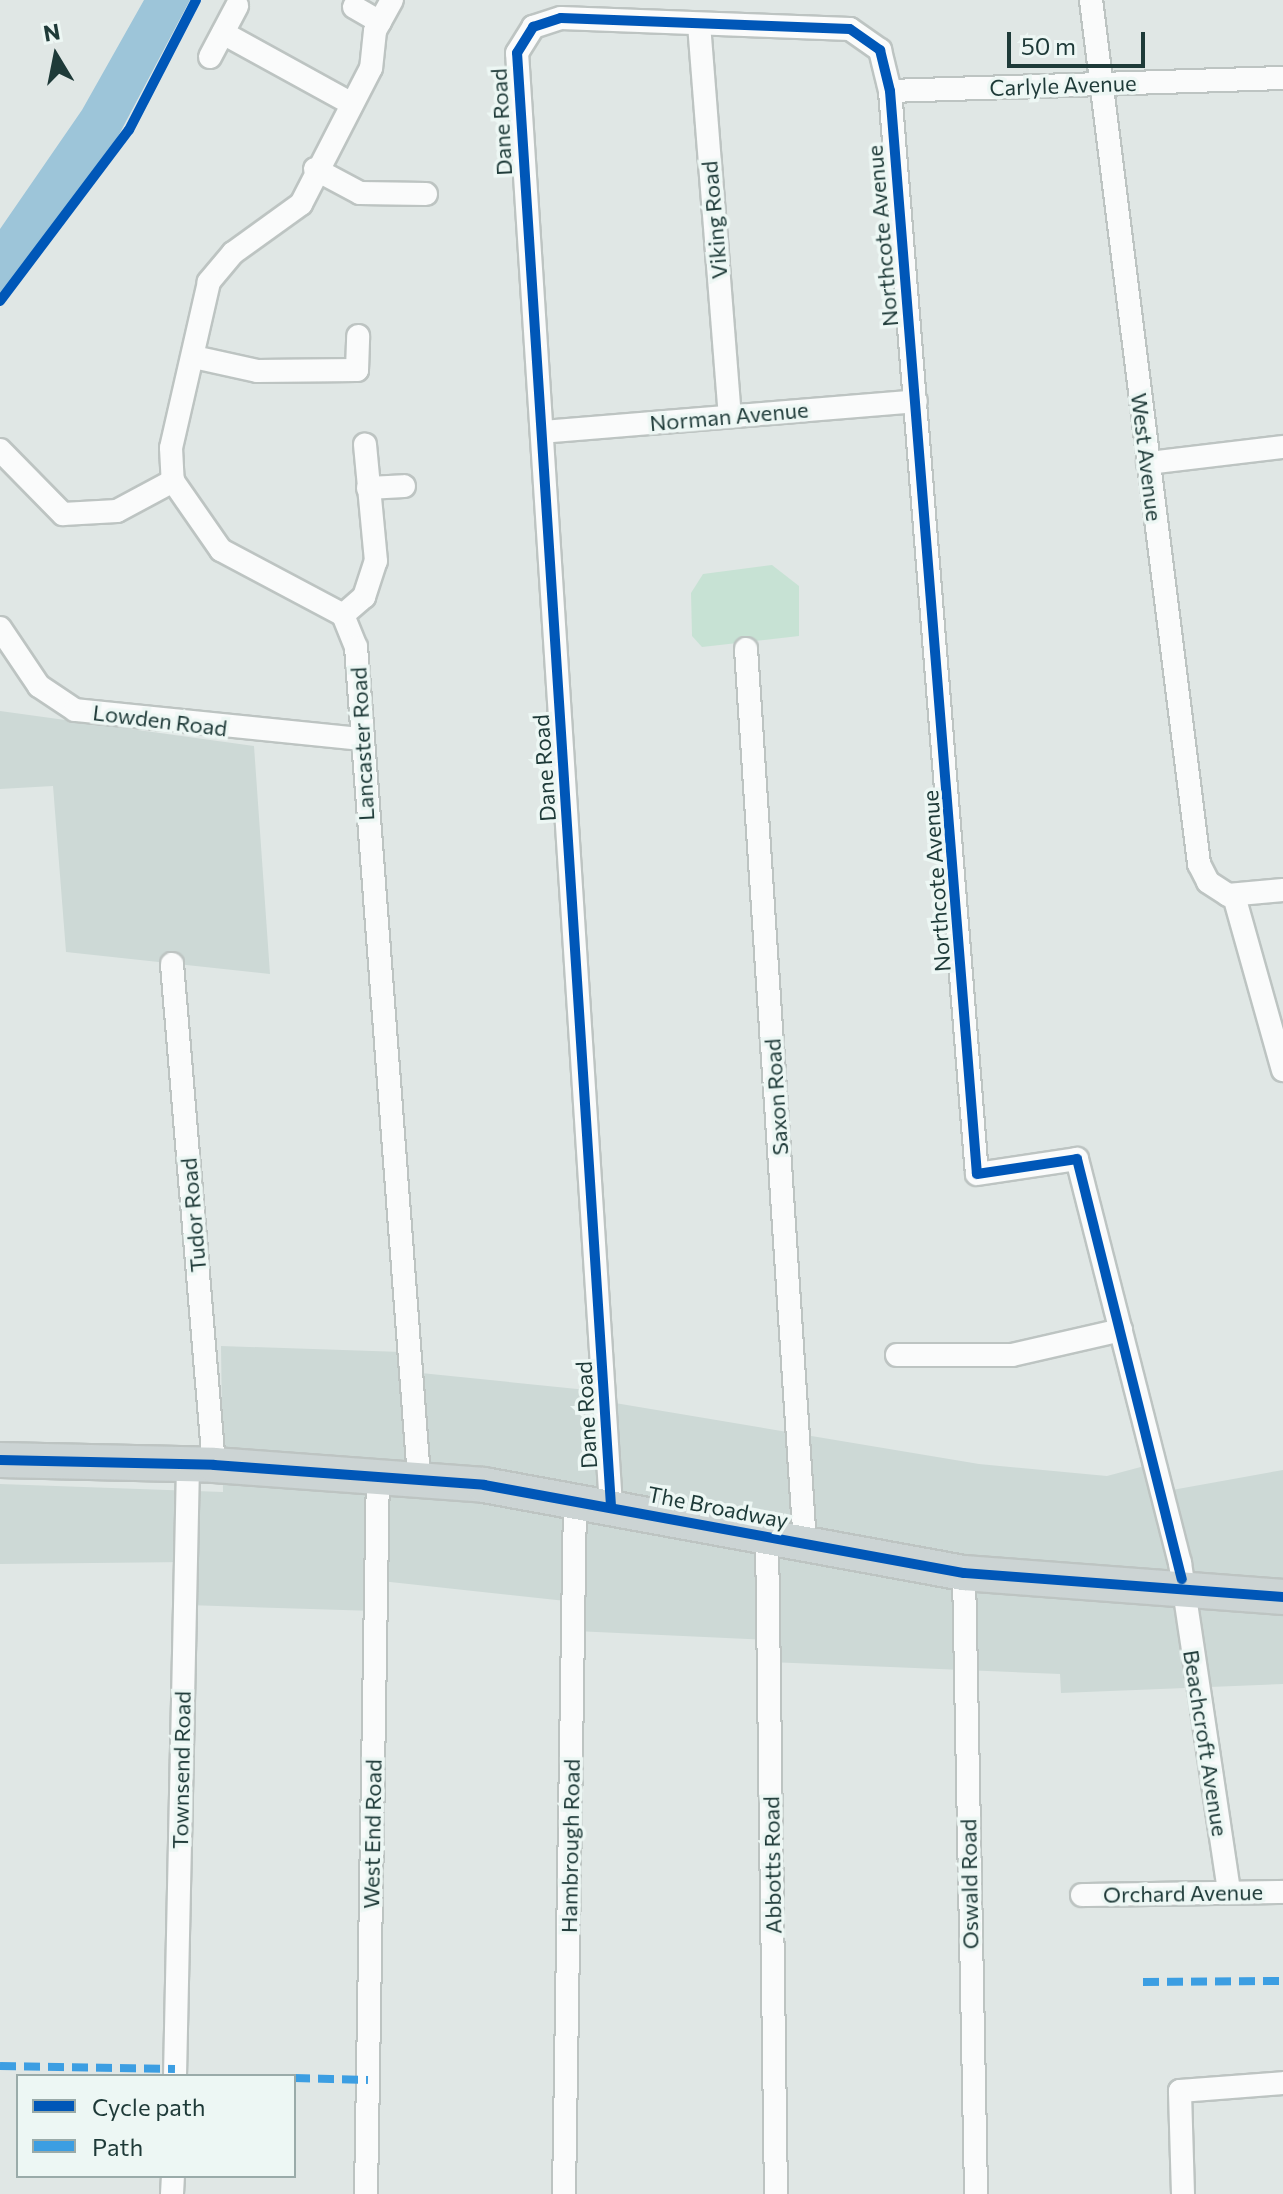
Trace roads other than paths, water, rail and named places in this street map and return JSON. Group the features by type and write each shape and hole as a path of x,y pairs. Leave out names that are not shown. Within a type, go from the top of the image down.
{"main road":[{"name":"The Broadway","path":"0,1460 201,1465 419,1478 575,1498 964,1573 1183,1594 1283,1597"}],"street":[{"path":"365,445 376,561 364,597 343,615 221,550 173,481 171,448 209,282 233,253 301,204 315,169 371,68 380,22 392,0"},
{"name":"West Avenue","path":"1091,0 1196,848 1208,882 1234,896"},
{"path":"210,57 237,6"},
{"path":"354,7 380,22"},
{"name":"Dane Road","path":"611,1506 517,64 528,31 561,18 699,24"},
{"name":"Northcote Avenue","path":"699,24 850,29 875,42 890,91 977,1174 1077,1159 1183,1594"},
{"name":"Viking Road","path":"699,24 730,416"},
{"path":"223,33 352,104"},
{"name":"Carlyle Avenue","path":"890,91 1283,78"},
{"path":"315,169 360,193 426,194"},
{"path":"358,336 360,393"},
{"path":"194,357 257,371 357,370"},
{"name":"Norman Avenue","path":"542,432 916,401"},
{"path":"1148,463 1283,447"},
{"path":"0,450 63,514 117,511 173,481"},
{"path":"368,488 404,486"},
{"name":"Lancaster Road","path":"343,615 362,683 359,739 419,1478"},
{"name":"Lowden Road","path":"0,628 39,686 75,710 359,739"},
{"name":"Saxon Road","path":"746,649 805,1544"},
{"path":"1283,890 1234,896 1283,1070"},
{"name":"Tudor Road","path":"172,964 201,1465"},
{"path":"897,1355 1012,1355 1121,1330"},
{"name":"Townsend Road","path":"175,2074 201,1465"},
{"name":"West End Road","path":"366,2194 378,1474"},
{"name":"Hambrough Road","path":"564,2194 575,1498"},
{"name":"Abbotts Road","path":"767,1537 776,2194"},
{"name":"Oswald Road","path":"964,1573 976,2194"},
{"name":"Beachcroft Avenue","path":"1183,1594 1229,1892"},
{"name":"Orchard Avenue","path":"1082,1895 1283,1892"},
{"path":"1183,2194 1180,2091 1283,2083"}],"water":[{"path":"144,0 190,0 113,146 0,294 0,229 82,110"}]}
